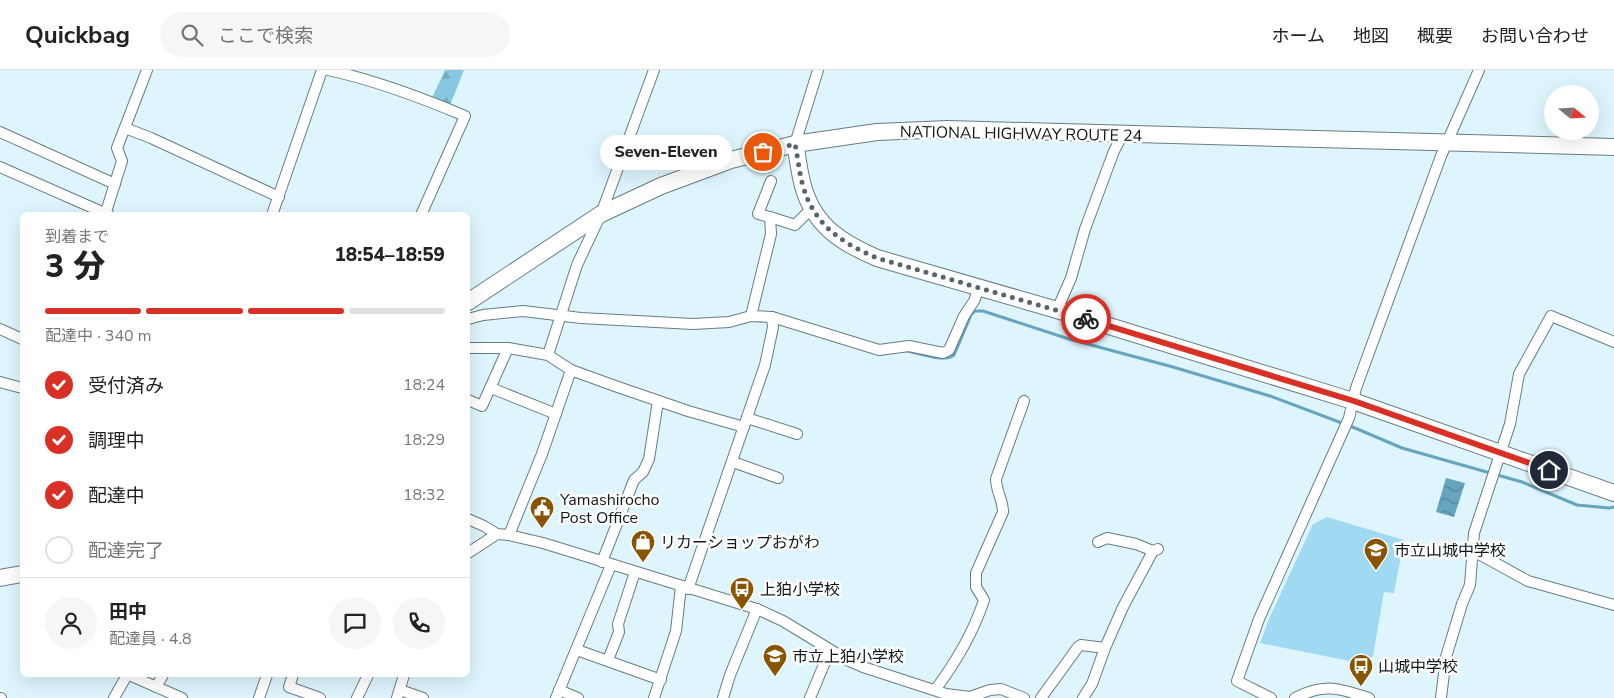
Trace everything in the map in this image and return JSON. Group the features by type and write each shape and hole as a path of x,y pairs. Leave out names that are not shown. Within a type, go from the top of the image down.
{"main road":[{"name":"NATIONAL HIGHWAY ROUTE 24","path":"470,301 600,214 661,186 731,160 795,144 877,132 930,130 1614,147"},
{"path":"795,144 803,187 812,208 830,231 851,247 877,258 1057,310 1354,401 1614,493"},
{"path":"0,578 20,574"}],"street":[{"path":"107,212 122,161 117,148 148,70"},
{"path":"273,212 322,70"},
{"path":"328,70 352,75 415,95 465,116 422,212"},
{"path":"548,355 577,266 600,214 654,70"},
{"path":"795,144 818,70"},
{"path":"1271,698 1237,681 1259,619 1346,424 1373,342 1438,163 1479,70"},
{"path":"125,128 151,138 279,197"},
{"path":"0,132 115,184"},
{"path":"1057,310 1071,278 1085,229 1114,151 1123,134"},
{"path":"0,167 99,212"},
{"path":"771,181 758,214 795,225 812,208"},
{"path":"751,316 772,234 770,217"},
{"path":"470,318 483,315 523,311 561,316 693,324 730,322 751,316 772,317 879,350 909,346 943,353 948,350 979,288"},
{"path":"1442,698 1446,657 1462,604 1470,585 1474,533 1512,414 1519,374 1551,316 1614,342"},
{"path":"654,698 676,631 685,587 733,462 765,365 773,327 772,317"},
{"path":"0,329 20,339"},
{"path":"470,348 508,348 548,355 571,370 658,401 797,434"},
{"path":"470,401 482,406 508,348"},
{"path":"509,535 542,454 571,370"},
{"path":"0,382 20,387"},
{"path":"491,388 556,414"},
{"path":"578,698 558,694 577,650 634,480 643,472 649,459 658,401"},
{"path":"935,690 967,641 984,600 976,588 976,573 1003,512 996,488 996,479 1024,401"},
{"path":"733,462 778,478"},
{"path":"470,520 497,534 543,543 757,610 783,621 849,661 946,694 970,697 990,690 1001,689 1024,698"},
{"path":"470,552 497,534"},
{"path":"1083,698 1092,684 1105,648 1123,608 1156,550 1107,538 1098,542"},
{"path":"1472,552 1528,581 1614,605"},
{"path":"608,660 619,632 618,624 635,572"},
{"path":"722,698 757,610"},
{"path":"1042,698 1078,647 1105,648"},
{"path":"577,650 661,680"},
{"path":"810,698 830,650"},
{"path":"114,698 127,677"},
{"path":"133,677 182,698"},
{"path":"156,687 162,677"},
{"path":"259,698 266,677"},
{"path":"293,677 289,687 320,698"},
{"path":"357,698 367,677"},
{"path":"403,677 398,694 422,698"},
{"path":"1295,698 1310,690 1329,688 1369,698"}],"shaded area":[{"path":"1327,517 1404,540 1394,593 1384,592 1373,656 1364,664 1260,643 1269,619 1313,524"}],"green space":[{"path":"445,70 464,70 449,108 431,100"}],"water":[{"path":"1446,478 1465,483 1454,517 1436,512"}],"waterway":[{"path":"907,351 938,358 954,355 971,315 975,311 983,311 1069,339 1270,396 1402,448 1522,482 1577,505 1614,507"}],"way so far":[{"path":"763,152 795,144 803,187 812,208 830,231 851,247 877,258 1086,319"}],"place":[{"name":"Seven-Eleven","path":"763,152"},
{"name":"Yamashirocho Post Office","path":"542,529"},
{"name":"リカーショップおがわ","path":"643,563"},
{"name":"市立山城中学校","path":"1376,571"},
{"name":"上狛小学校","path":"742,610"},
{"name":"市立上狛小学校","path":"775,677"},
{"name":"山城中学校","path":"1361,687"}],"route":[{"path":"1086,319 1354,401 1549,470"}]}
